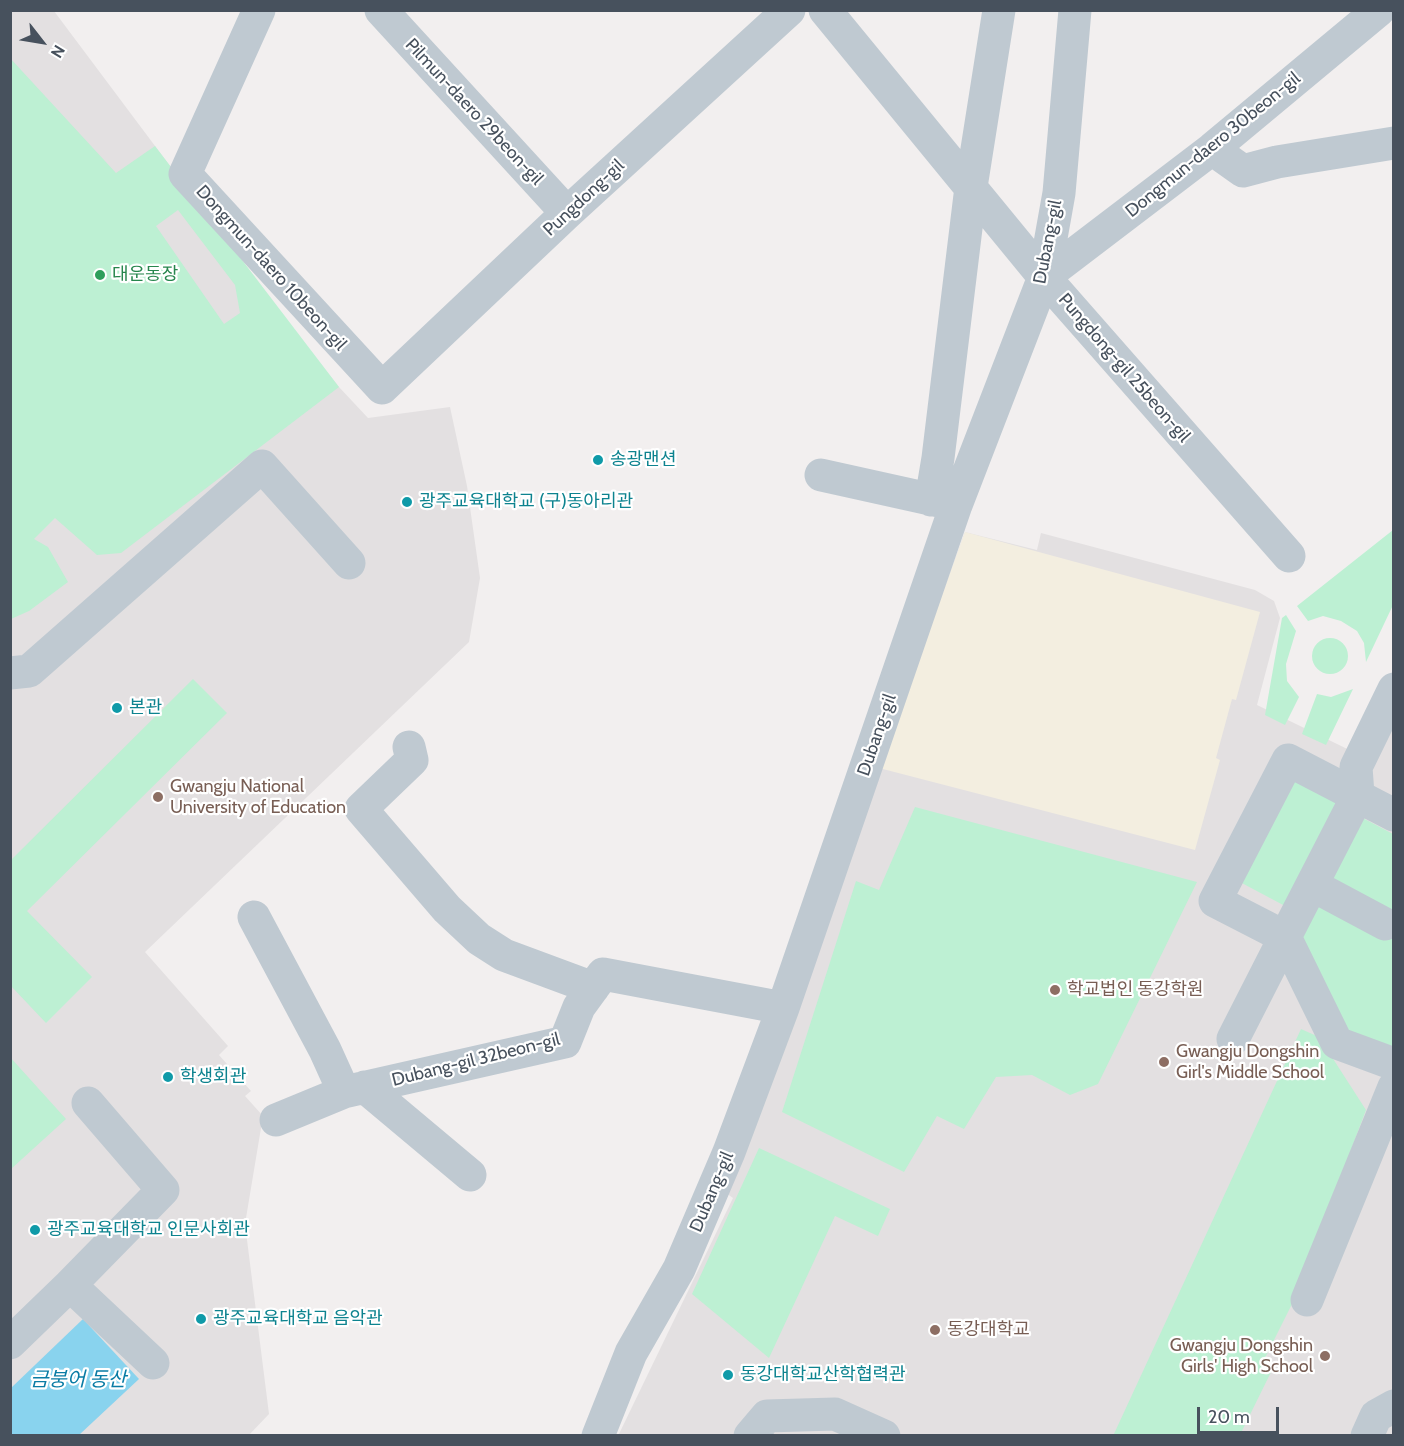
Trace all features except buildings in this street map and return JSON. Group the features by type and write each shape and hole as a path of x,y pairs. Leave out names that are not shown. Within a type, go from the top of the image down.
{"lane":[{"name":"Dongmun-daero 10beon-gil","path":"259,10 185,174 382,388"},
{"name":"Pilmun-daero 29beon-gil","path":"381,10 567,213"},
{"name":"Pungdong-gil","path":"382,388 567,213 789,10"},
{"name":"Pungdong-gil 25beon-gil","path":"825,10 1044,277 1289,556"},
{"path":"821,475 944,502 938,458 971,188 999,10"},
{"name":"Dubang-gil","path":"598,1436 631,1353 679,1269 729,1152 783,1008 944,502 1044,277 1059,193 1075,10"},
{"name":"Dongmun-daero 30beon-gil","path":"1044,277 1212,149 1379,10"},
{"path":"1212,149 1243,171 1277,162 1394,143"},
{"path":"10,673 29,671 262,466 349,562"},
{"path":"1233,1039 1358,795 1356,767 1394,689"},
{"path":"409,747 412,760 361,808 447,909 479,939 504,955 593,988 603,975 783,1008"},
{"path":"1394,815 1288,760 1215,901 1285,937 1337,1043 1394,1064"},
{"path":"1312,885 1385,924"},
{"name":"Dubang-gil 32beon-gil","path":"254,917 325,1050 354,1089 470,1175"},
{"name":"Dubang-gil 32beon-gil","path":"276,1120 354,1089 566,1042 579,1007 593,988"},
{"path":"1307,1300 1394,1087"},
{"path":"10,1343 70,1286 163,1190 88,1102"},
{"path":"70,1286 153,1363"},
{"path":"1367,1436 1376,1416 1394,1406"},
{"path":"750,1436 767,1416 835,1414 884,1436"}],"shaded area":[{"name":"Gwangju National University of Education","path":"10,11 54,11 271,301 339,387 368,418 450,407 467,486 480,578 469,642 145,952 228,1046 219,1055 251,1091 245,1096 263,1116 245,1224 269,1414 249,1435 11,1435"},
{"name":"학교법인 동강학원","path":"965,532 1037,550 1041,533 1255,590 1274,601 1280,618 1257,705 1374,762 1393,721 1393,1435 618,1436 733,1198 726,1193"}],"green space":[{"name":"대운동장","path":"10,58 116,173 155,146 339,387 121,553 97,555 55,518 34,539 48,547 68,582 29,611 11,619","holes":["178,210 235,285 240,313 224,324 156,226"]},
{"path":"1393,530 1393,605 1366,662 1364,643 1357,631 1341,621 1323,616 1308,621 1297,606"},
{"path":"1286,615 1296,631 1286,664 1287,681 1299,697 1285,725 1265,715 1282,618"},
{"path":"1330,638 1343,643 1348,656 1343,669 1330,674 1317,669 1312,656 1317,643"},
{"path":"193,679 227,713 27,911 92,977 46,1023 11,986 11,860"},
{"path":"1353,689 1326,745 1302,734 1317,694 1331,697"},
{"path":"1291,779 1339,803 1285,906 1238,881"},
{"path":"915,807 1197,882 1098,1084 1070,1095 1032,1075 996,1077 964,1129 937,1116 904,1172 782,1112 856,881 879,890"},
{"path":"1357,815 1393,834 1393,1055 1347,1041 1295,937"},
{"path":"1301,1029 1319,1037 1366,1110 1296,1296 1263,1362 1273,1368 1240,1435 1113,1436"},
{"path":"10,1057 66,1119 11,1169 10,1169"},
{"path":"759,1148 890,1209 878,1236 835,1216 769,1358 692,1294"}],"sand":[{"path":"965,532 1260,612 1236,700 1232,699 1216,758 1220,760 1195,850 879,768"}],"water":[{"name":"금붕어 동산","path":"83,1319 139,1379 79,1435 11,1436 11,1388"}],"place":[{"name":"대운동장","path":"100,275"},
{"name":"송광맨션","path":"598,460"},
{"name":"광주교육대학교 (구)동아리관","path":"407,502"},
{"name":"본관","path":"117,708"},
{"name":"Gwangju National University of Education","path":"158,797"},
{"name":"학교법인 동강학원","path":"1055,990"},
{"name":"Gwangju Dongshin Girl's Middle School","path":"1164,1062"},
{"name":"학생회관","path":"168,1077"},
{"name":"광주교육대학교 인문사회관","path":"35,1230"},
{"name":"광주교육대학교 음악관","path":"201,1319"},
{"name":"동강대학교","path":"935,1330"},
{"name":"Gwangju Dongshin Girls' High School","path":"1325,1356"},
{"name":"동강대학교산학협력관","path":"728,1375"}]}
